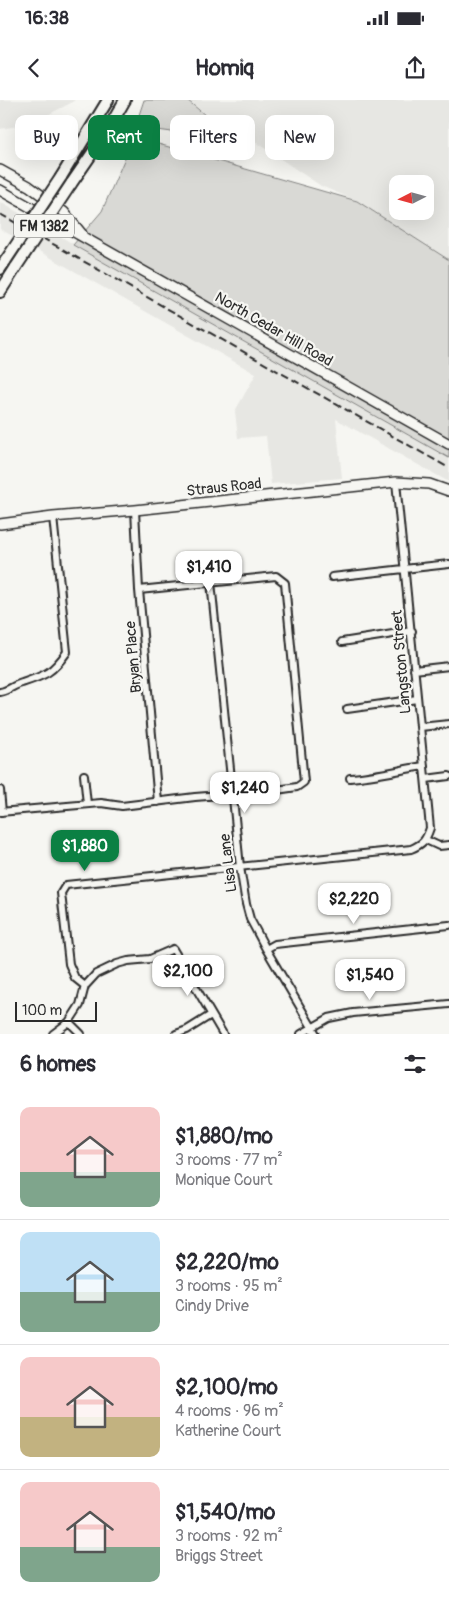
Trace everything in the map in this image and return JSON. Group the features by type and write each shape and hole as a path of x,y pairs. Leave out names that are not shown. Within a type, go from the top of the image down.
{"main road":[{"name":"FM 1382","path":"3,265 61,177 108,100"},
{"name":"FM 1382","path":"0,292 106,133 125,100"}],"street":[{"name":"North Cedar Hill Road","path":"0,170 29,186 64,212 85,238"},
{"path":"1,190 9,175"},
{"name":"North Cedar Hill Road","path":"1,190 449,444"},
{"name":"Straus Road","path":"0,524 396,482 429,484 449,491"},
{"name":"Langston Street","path":"396,482 426,779 430,828 426,840"},
{"name":"Bryan Place","path":"134,510 158,802"},
{"path":"0,692 10,690 22,683 41,677 57,667 68,652 54,517"},
{"path":"332,577 449,564"},
{"path":"0,790 1,812 101,803 122,806 297,787 304,782 285,583 276,576 140,590"},
{"name":"Lisa Lane","path":"211,582 232,795 246,904 250,919 266,949 316,1034"},
{"path":"342,642 412,630"},
{"path":"414,670 449,666"},
{"path":"348,709 417,699"},
{"path":"420,727 449,724"},
{"path":"350,778 372,776 424,766"},
{"path":"84,775 87,804"},
{"path":"426,779 449,776"},
{"path":"84,986 75,978 69,964 61,893 66,885 411,849 421,845 426,840 439,846 449,845"},
{"path":"266,949 275,944 449,925"},
{"path":"53,1034 69,1022 80,1005 84,986 96,974 128,961 150,959 173,949 223,1034"},
{"path":"301,1034 330,1018 353,1013 449,1004"},
{"path":"176,1034 187,1030 211,1015"},
{"path":"69,1022 81,1034"}],"shaded area":[{"path":"0,100 75,100 48,115 15,115 15,126 0,129"},
{"path":"144,100 187,100 205,115 170,115 170,132 160,130 160,115 139,115"},
{"path":"188,100 449,100 449,260 357,201 321,186 282,160 334,160 334,115 265,115 265,149 255,142 255,115 210,115 203,112"},
{"path":"160,144 170,147 170,160 214,160 357,201 449,260 449,458 73,245 102,211 124,160 160,160"},
{"path":"0,202 449,458 449,482 336,419 342,478 271,484 266,436 238,438 235,411 256,374 0,229"}],"railway":[{"path":"0,214 449,468"}]}
